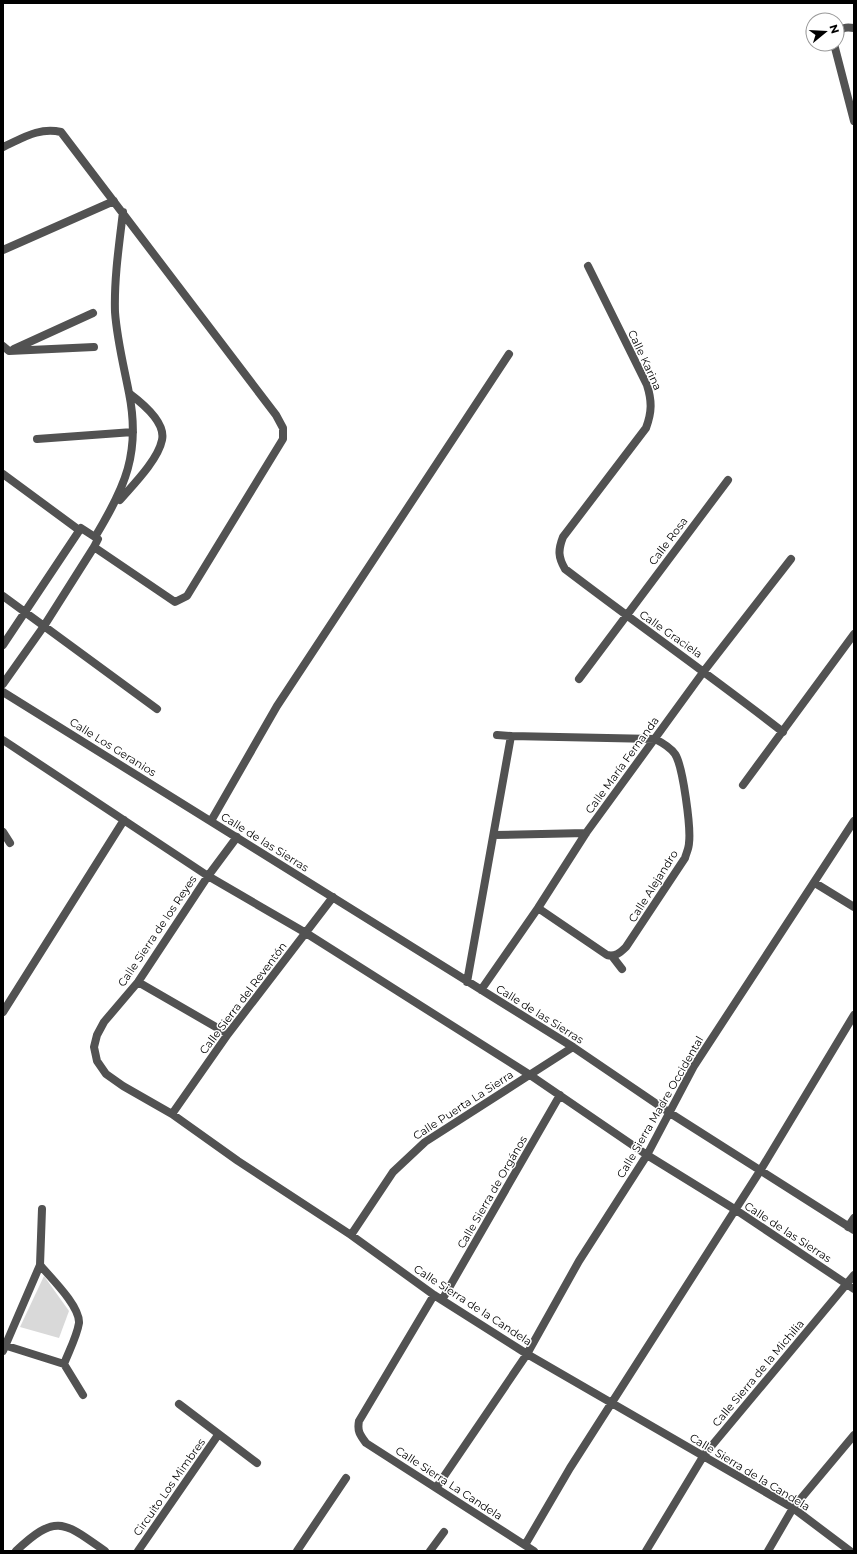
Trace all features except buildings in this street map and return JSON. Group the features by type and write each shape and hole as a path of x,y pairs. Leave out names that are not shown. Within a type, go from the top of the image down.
{"street":[{"path":"836,52 854,121"},
{"path":"3,147 38,131 52,130 62,132 276,414 283,428 283,439 187,596 182,600 174,602 94,547"},
{"path":"3,250 114,200"},
{"path":"112,509 129,470 133,432 130,394 123,366 115,312 123,212"},
{"name":"Calle Karina","path":"563,537 646,428 651,414 652,400 647,385 588,266"},
{"path":"6,349 93,313"},
{"path":"6,349 94,346"},
{"path":"211,821 244,760 277,706 509,354"},
{"path":"95,537 112,509 154,456 162,440 161,428 153,415 144,403 130,394"},
{"path":"37,439 133,432"},
{"path":"3,474 79,530 81,528 98,539 44,626 3,684"},
{"name":"Calle Rosa","path":"579,679 728,480"},
{"path":"3,645 79,530"},
{"name":"Calle Graciela","path":"563,537 558,548 559,559 565,569 625,616 704,670 784,732"},
{"name":"Calle María Fernanda","path":"481,990 538,908 586,834 704,670 791,559"},
{"path":"3,596 157,709"},
{"path":"742,786 784,732 854,634"},
{"name":"Calle Los Geranios","path":"3,692 211,821"},
{"path":"497,735 655,739"},
{"path":"467,982 511,736"},
{"name":"Calle Alejandro","path":"612,956 620,953 626,947 685,858 689,843 689,828 680,766 675,754 667,745 655,739"},
{"name":"Calle de las Sierras","path":"3,740 208,876 306,933 530,1075 648,1156 736,1210 854,1289"},
{"path":"3,1012 124,820"},
{"name":"Calle de las Sierras","path":"211,821 573,1047 670,1113 851,1229"},
{"name":"Calle Sierra Madre Occidental","path":"436,1488 526,1354 579,1261 648,1156 694,1066 815,883 854,821"},
{"path":"3,832 10,843"},
{"path":"494,835 586,834"},
{"name":"Calle Sierra de los Reyes","path":"97,1061 94,1047 97,1035 104,1022 138,982 208,876 237,837"},
{"path":"815,883 854,907"},
{"name":"Calle Sierra del Reventón","path":"172,1114 228,1034 333,898"},
{"path":"538,908 607,955 612,956 622,970"},
{"path":"138,982 228,1034"},
{"path":"525,1545 570,1468 736,1210 854,1014"},
{"name":"Calle Puerta La Sierra","path":"351,1235 393,1172 424,1142 573,1047"},
{"name":"Calle Sierra de la Candela","path":"97,1061 106,1074 123,1086 172,1114 238,1161 351,1235 434,1295 526,1354 704,1455 793,1508 850,1551"},
{"name":"Calle Sierra de Orgános","path":"442,1300 560,1095"},
{"path":"42,1209 40,1265 5,1348 64,1364 83,1395"},
{"path":"851,1229 854,1218"},
{"path":"40,1265 73,1304 78,1317 79,1324 64,1364"},
{"name":"Calle Sierra de la Michilia","path":"646,1551 704,1455 854,1275"},
{"name":"Calle Sierra La Candela","path":"434,1295 359,1421 357,1428 366,1443 534,1551"},
{"name":"Circuito Los Mimbres","path":"178,1404 257,1463"},
{"name":"Circuito Los Mimbres","path":"138,1551 218,1435"},
{"path":"768,1551 793,1508 854,1435"},
{"path":"297,1551 346,1478"},
{"path":"16,1551 31,1537 53,1525 67,1527 105,1551"},
{"path":"430,1551 444,1532"}],"shaded area":[{"path":"44,1276 69,1311 59,1338 20,1327"}]}
